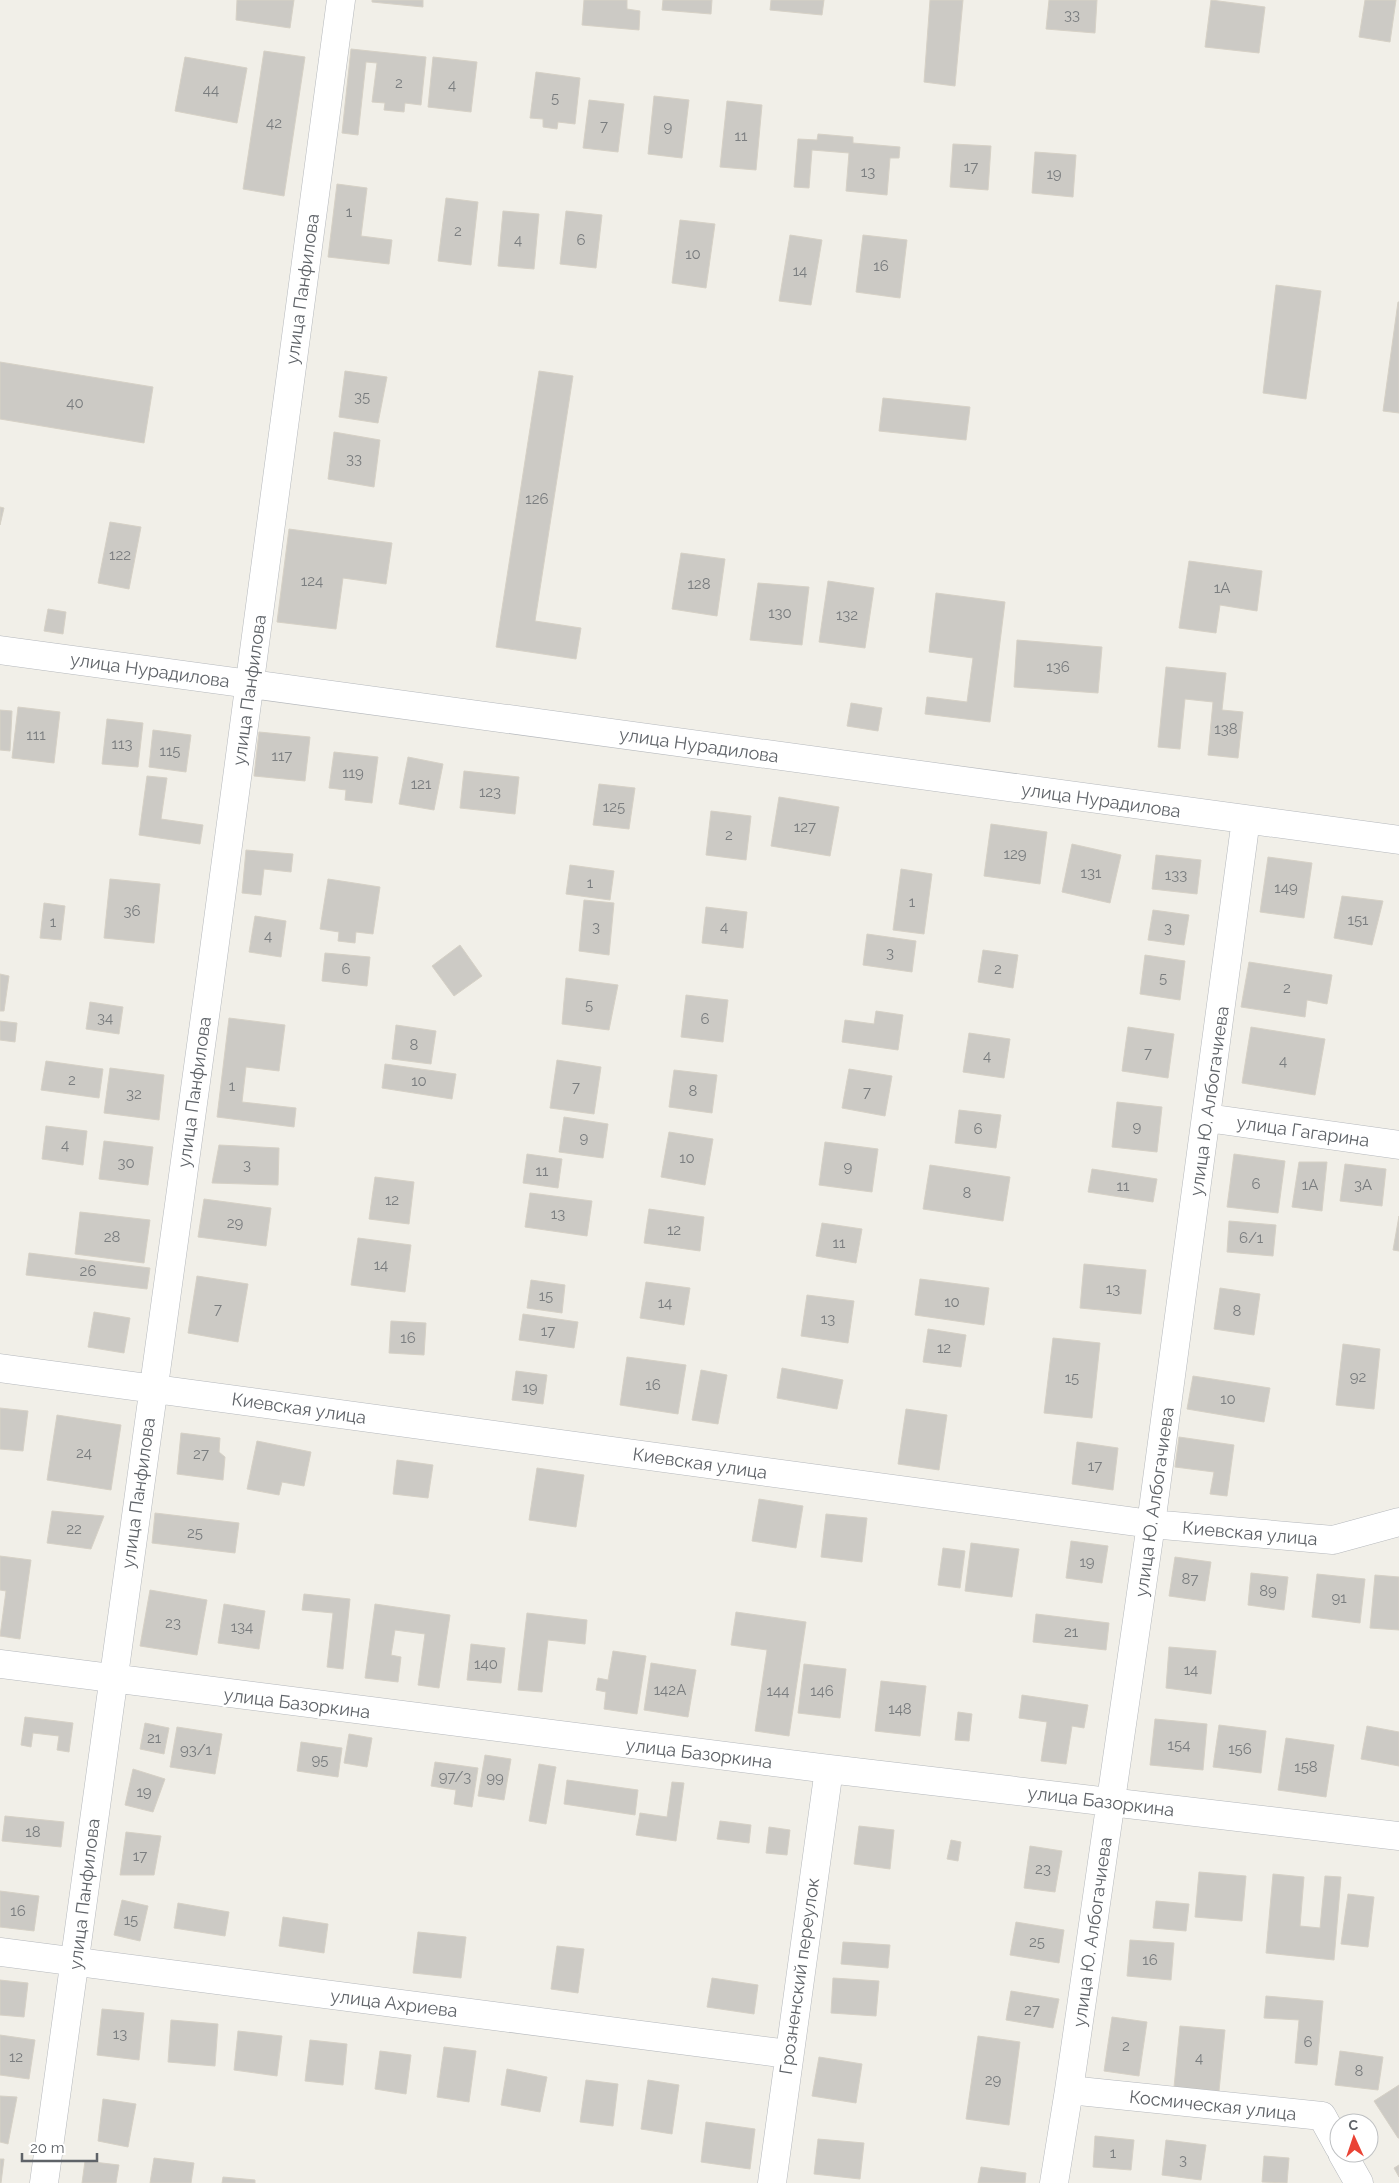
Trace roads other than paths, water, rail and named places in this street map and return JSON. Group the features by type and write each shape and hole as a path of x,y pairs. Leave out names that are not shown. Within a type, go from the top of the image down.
{"street":[{"name":"улица Панфилова","path":"44,2183 250,684 341,0"},
{"name":"улица Нурадилова","path":"0,650 1399,840"},
{"name":"улица Ю. Албогачиева","path":"1054,2183 1151,1524 1246,819"},
{"name":"улица Гагарина","path":"1207,1118 1399,1144"},
{"name":"Киевская улица","path":"0,1368 1151,1524 1333,1540 1399,1522"},
{"name":"улица Базоркина","path":"0,1664 829,1769 1399,1836"},
{"name":"Грозненский переулок","path":"772,2183 788,2054 829,1769"},
{"name":"улица Ахриева","path":"0,1952 788,2054"},
{"name":"Космическая улица","path":"1069,2090 1322,2116 1329,2129"},
{"path":"1348,2163 1359,2183"}]}
